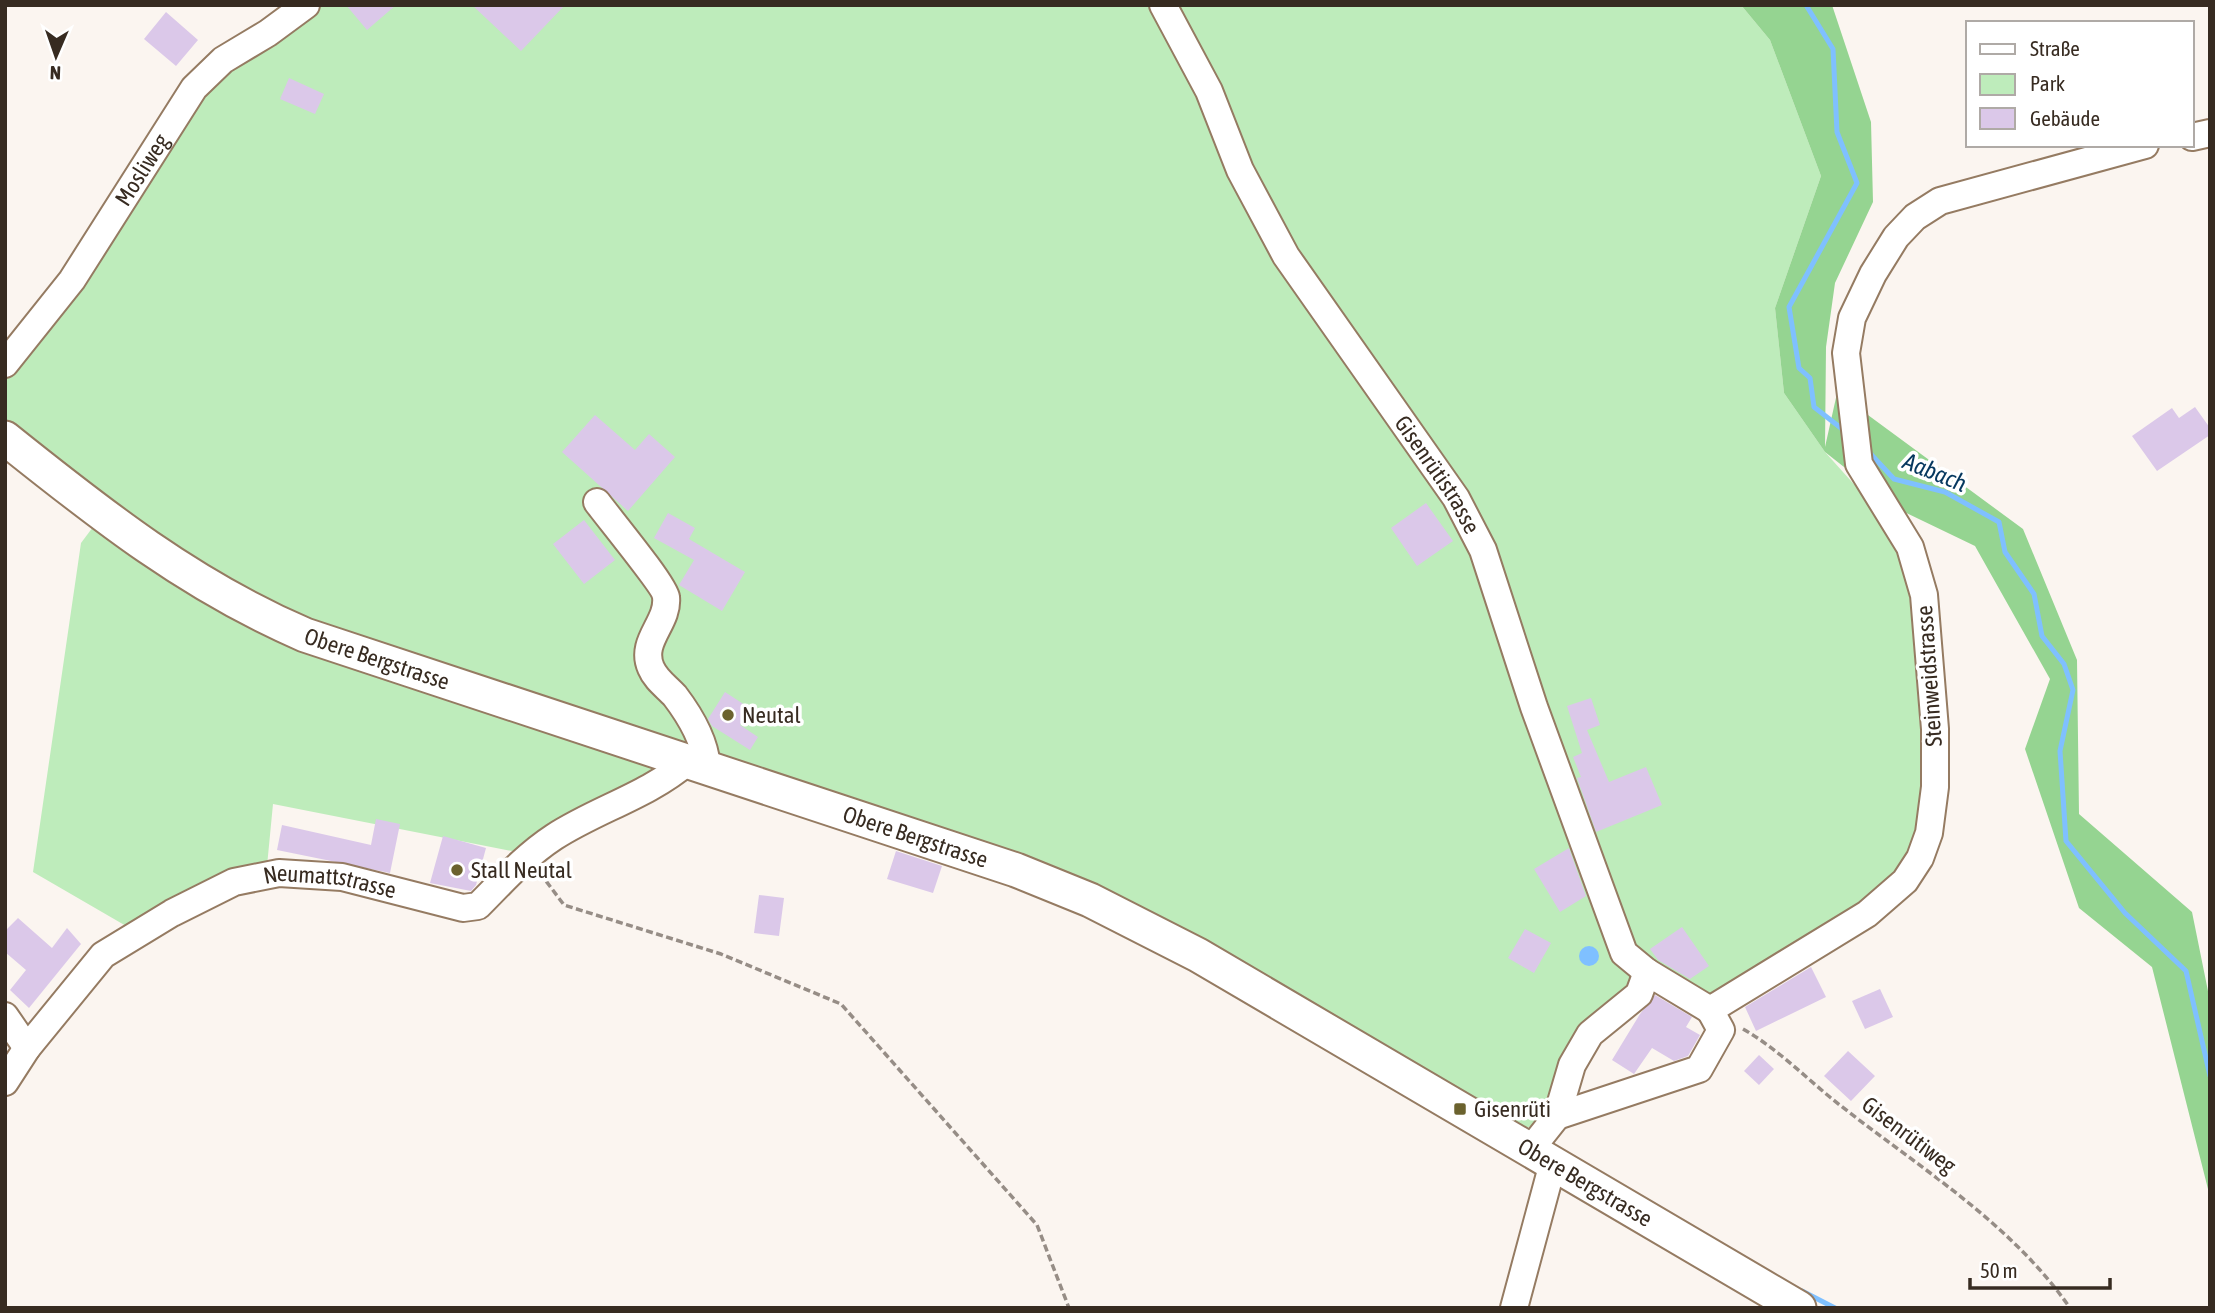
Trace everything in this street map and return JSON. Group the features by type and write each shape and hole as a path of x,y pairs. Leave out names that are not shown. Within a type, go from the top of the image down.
{"main road":[{"name":"Obere Bergstrasse","path":"5,438 153,553 255,613 305,635 1016,870 1090,900 1198,955 1799,1308"}],"street":[{"name":"Mosliweg","path":"5,364 72,280 194,88 223,60 268,33 306,5"},
{"name":"Gisenrütistrasse","path":"1163,5 1209,91 1240,170 1286,256 1456,498 1483,551 1534,707 1624,953 1647,972"},
{"name":"Steinweidstrasse","path":"1710,1010 1867,914 1905,881 1920,858 1929,833 1935,787 1935,729 1924,596 1910,547 1858,464 1846,353 1852,318 1872,274 1896,237 1915,217 1940,201 2138,147"},
{"path":"597,502 638,558 659,580 666,594 666,606 647,653 650,666 690,718 706,753 697,765"},
{"name":"Neumattstrasse","path":"5,1082 27,1048 103,956 172,913 234,882 279,873 342,877 463,908 478,906 527,856 556,835 697,765"},
{"path":"1514,1308 1541,1157 1572,1065 1590,1034 1639,994 1647,972 1710,1010 1721,1030 1699,1069 1557,1116"},
{"path":"5,1016 27,1048"}],"path":[{"path":"527,856 564,905 721,954 841,1004 1037,1225 1069,1308"},
{"name":"Gisenrütiweg","path":"1710,1010 1767,1042 1831,1098 1963,1198 2044,1273 2070,1308"}],"green space":[{"path":"306,5 1741,5 1770,40 1821,176 1775,308 1784,393 1825,452 1905,541 1929,833 1905,881 1710,1010 1647,973 1537,1125 1516,1130 1198,955 251,601 5,433 5,358 194,88"},
{"path":"1741,5 1832,5 1871,122 1873,202 1835,283 1826,347 1825,447 1846,353 1853,404 2023,529 2077,660 2079,814 2192,912 2210,1001 2210,1197 2152,967 2079,908 2025,749 2050,679 1975,546 1896,508 1825,452 1784,393 1775,308 1821,176 1770,40"},
{"path":"96,523 171,579 654,766 655,776 522,853 273,804 267,866 133,930 33,872 81,543"}],"water":[{"path":"1585,946 1593,946 1599,956 1593,966 1585,966 1579,960 1579,952"}],"building":[{"path":"346,5 396,5 367,30"},
{"path":"472,5 565,5 521,51"},
{"path":"166,12 198,40 176,66 144,39"},
{"path":"289,78 324,94 315,114 280,99"},
{"path":"2195,407 2210,428 2210,435 2157,471 2132,436 2172,408 2179,418"},
{"path":"595,415 635,450 649,434 675,457 628,511 562,452"},
{"path":"1426,503 1453,541 1417,566 1391,528"},
{"path":"668,513 695,528 689,539 745,572 722,611 679,585 694,560 654,538"},
{"path":"584,520 615,560 584,584 553,544"},
{"name":"Neutal","path":"725,692 751,709 740,725 758,737 750,750 712,726 708,719"},
{"path":"1591,698 1600,725 1587,730 1609,782 1646,767 1662,805 1596,832 1577,778 1581,777 1573,757 1582,753 1567,706"},
{"path":"376,819 400,824 390,873 277,850 282,825 371,845"},
{"name":"Stall Neutal","path":"443,836 486,848 476,885 471,891 430,883"},
{"path":"1569,848 1586,896 1560,912 1534,869"},
{"path":"896,851 942,866 933,893 887,879"},
{"path":"759,895 784,898 779,936 754,933"},
{"path":"18,918 52,948 67,928 81,944 29,1008 10,990 26,970 5,952 5,931"},
{"path":"1682,927 1709,966 1690,979 1658,960 1650,949"},
{"path":"1525,929 1551,943 1534,973 1508,958"},
{"path":"1811,967 1826,997 1756,1031 1745,1007"},
{"path":"1880,989 1893,1017 1865,1029 1852,1001"},
{"path":"1655,995 1692,1017 1686,1027 1700,1035 1688,1056 1674,1061 1652,1048 1634,1074 1612,1060"},
{"path":"1848,1051 1875,1076 1851,1101 1824,1076"},
{"path":"1759,1055 1774,1069 1759,1085 1744,1071"}],"waterway":[{"name":"Aabach","path":"1806,5 1833,49 1837,132 1857,183 1789,307 1799,368 1810,378 1814,407 1846,432"},
{"name":"Aabach","path":"1867,450 1894,479 1945,492 1999,522 2005,552 2034,594 2042,636 2064,664 2073,690 2060,751 2066,841 2125,913 2186,971 2210,1076"},
{"path":"1802,1291 1835,1308"}],"place":[{"name":"Neutal","path":"728,715"},
{"name":"Stall Neutal","path":"457,870"},
{"name":"Gisenrüti","path":"1460,1109"}]}
